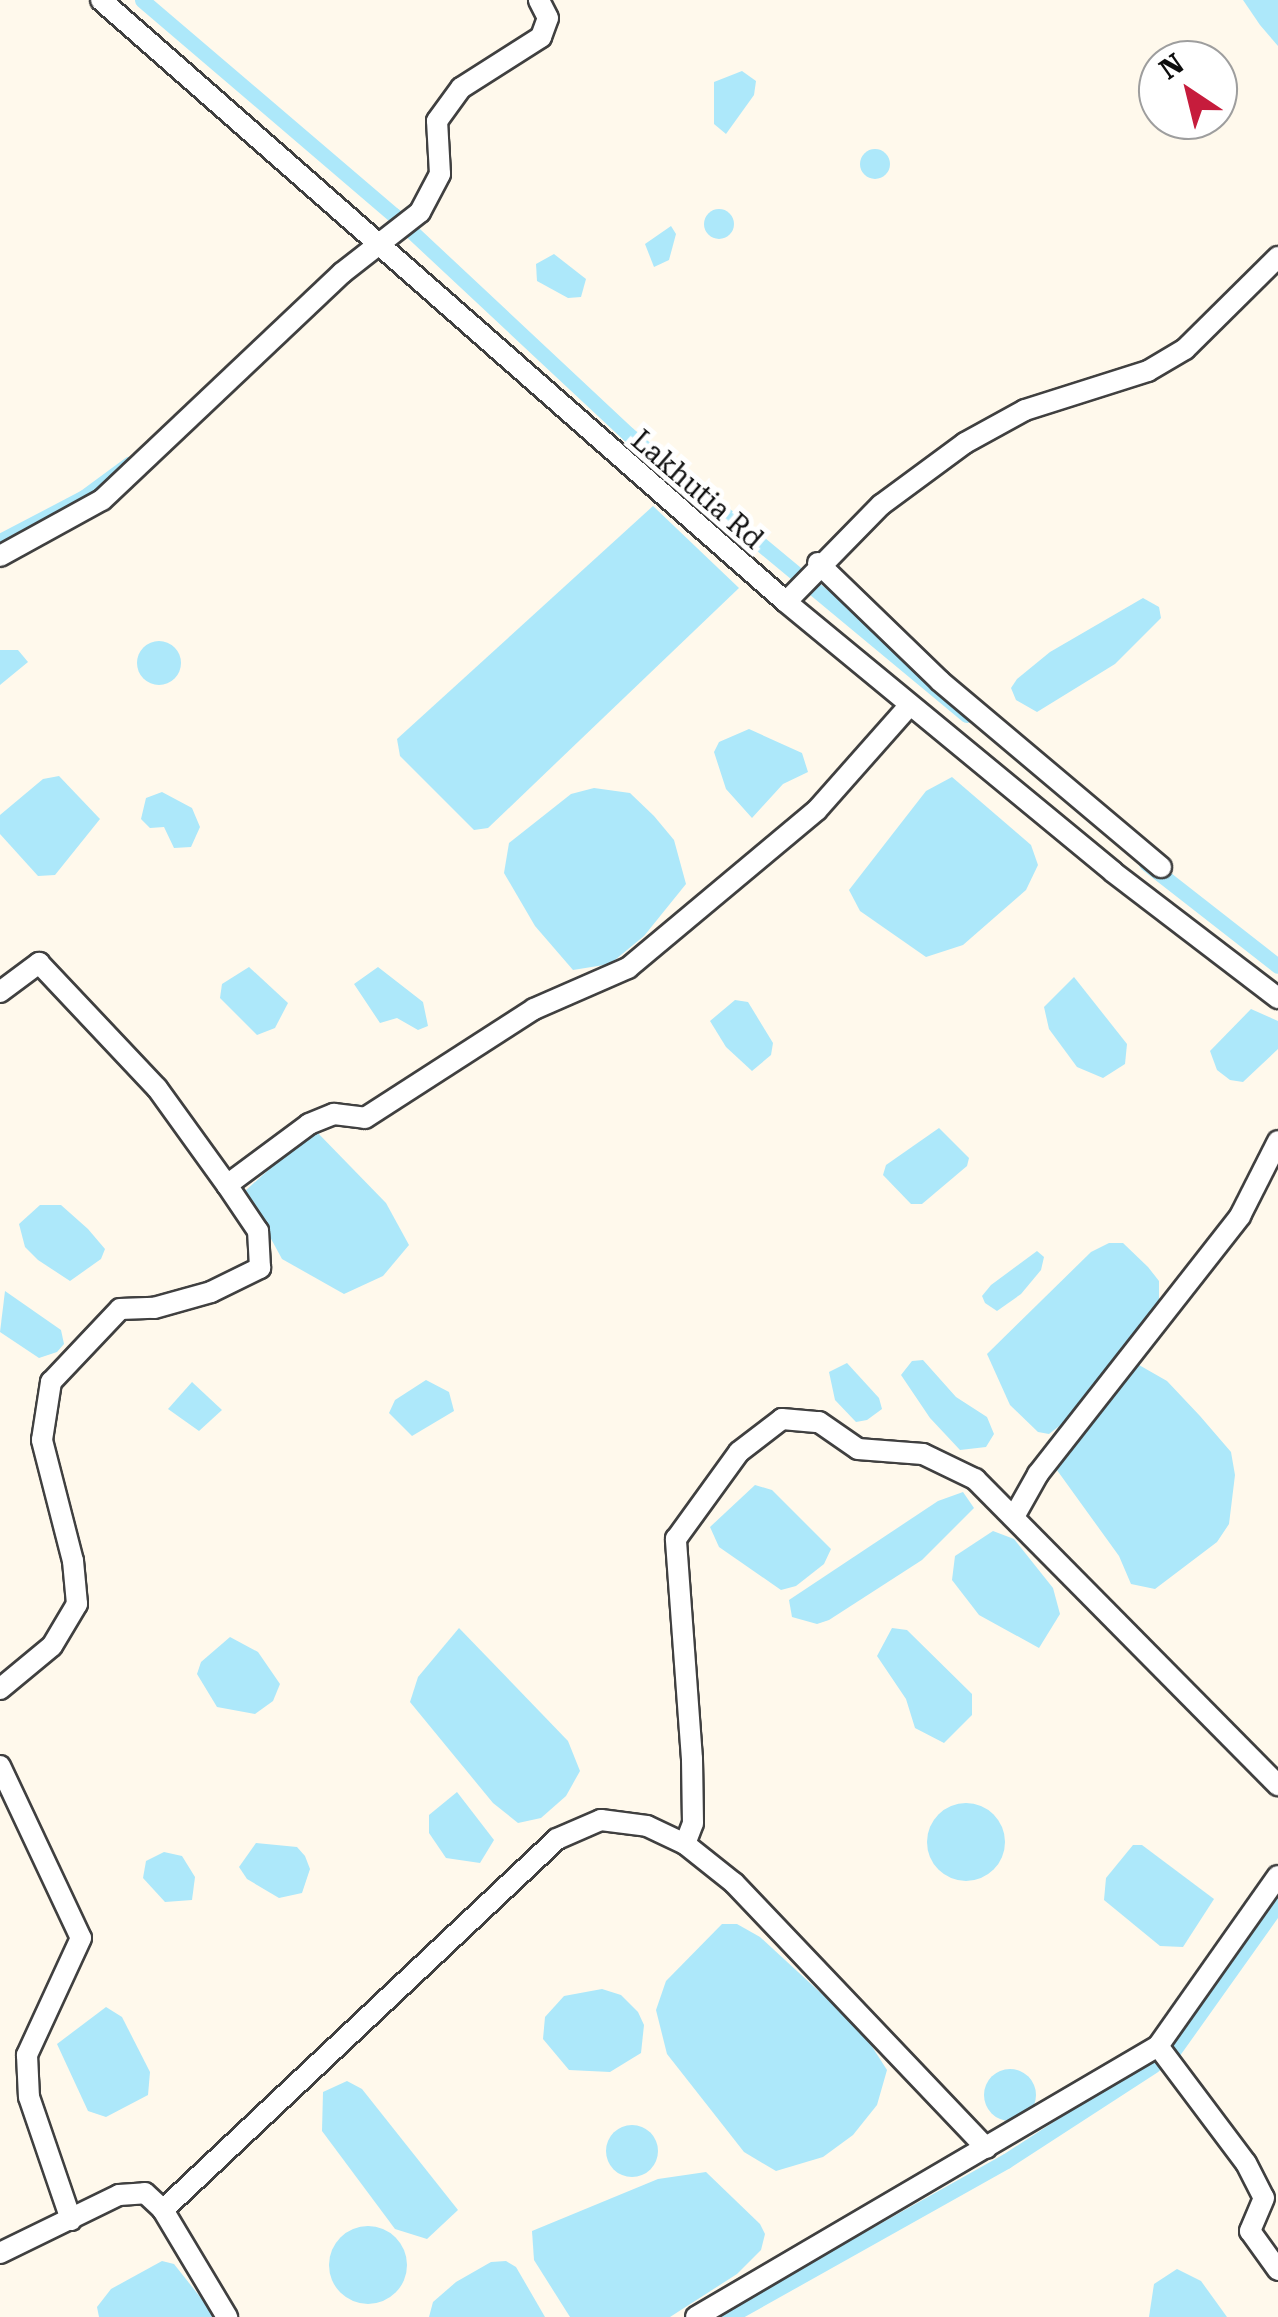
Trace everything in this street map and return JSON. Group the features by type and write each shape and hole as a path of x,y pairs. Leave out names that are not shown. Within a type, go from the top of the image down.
{"street":[{"name":"Lakhutia Rd","path":"101,0 376,246 786,602 910,706 1278,998"},
{"path":"0,556 102,500 376,246 420,212 440,174 437,121 461,88 540,37 548,18 539,0"},
{"path":"786,602 818,564 881,505 965,442 1025,410 1148,371 1184,349 1278,257"},
{"path":"818,564 940,682 1161,867"},
{"path":"227,1185 309,1124 334,1114 365,1118 534,1009 628,968 817,810 910,706"},
{"path":"0,992 38,964 157,1088 258,1231 260,1268 211,1292 154,1308 120,1310 51,1382 42,1440 73,1561 77,1604 52,1646 0,1690"},
{"path":"1015,1515 1038,1474 1240,1216 1278,1141"},
{"path":"686,1844 693,1823 692,1759 676,1539 739,1452 782,1418 819,1422 858,1449 923,1454 976,1478 1015,1515 1080,1591 1278,1785"},
{"path":"0,1766 82,1938 27,2054 29,2097 71,2220"},
{"path":"163,2210 556,1839 601,1820 648,1826 686,1844 734,1883 986,2148"},
{"path":"696,2317 1158,2046 1278,1876"},
{"path":"1158,2046 1246,2162 1264,2198 1250,2231 1278,2270"},
{"path":"0,2253 119,2194 145,2194 163,2210 228,2317"}],"water":[{"path":"1243,0 1278,0 1278,46 1260,25"},
{"path":"742,71 756,81 754,95 726,134 714,124 714,82"},
{"path":"875,149 886,153 890,164 886,175 875,179 864,175 860,164 864,153"},
{"path":"719,209 730,213 734,224 730,235 719,239 708,235 704,224 708,213"},
{"path":"671,226 676,234 669,260 654,267 645,244"},
{"path":"554,254 586,279 581,297 568,298 537,281 536,264"},
{"path":"653,506 739,588 488,828 474,830 400,756 397,739"},
{"path":"1143,598 1159,607 1161,618 1115,664 1037,712 1016,700 1011,688 1017,679 1050,652"},
{"path":"159,641 175,647 181,663 175,679 159,685 143,679 137,663 143,647"},
{"path":"0,650 18,650 28,662 0,685"},
{"path":"749,729 802,753 808,772 783,784 752,818 726,789 714,752 719,742"},
{"path":"59,776 100,819 55,875 38,876 0,834 0,815 43,779"},
{"path":"952,777 1031,845 1038,865 1026,890 963,945 926,957 860,911 849,890 926,791"},
{"path":"594,788 630,793 654,816 674,840 686,884 644,936 610,964 573,970 535,926 504,873 509,843 571,794"},
{"path":"162,792 192,808 200,827 191,847 174,848 164,827 150,828 141,819 146,798"},
{"path":"249,967 288,1003 275,1028 257,1035 220,998 222,984"},
{"path":"378,967 423,1002 428,1026 418,1030 397,1018 380,1023 354,984"},
{"path":"1074,977 1127,1044 1125,1064 1103,1078 1077,1067 1049,1029 1044,1007"},
{"path":"735,1000 748,1002 773,1043 771,1055 752,1071 726,1047 710,1021"},
{"path":"1251,1009 1278,1021 1278,1049 1243,1082 1230,1080 1217,1070 1210,1051"},
{"path":"939,1128 969,1158 967,1166 922,1204 911,1204 883,1175 886,1165"},
{"path":"314,1129 386,1203 409,1245 383,1276 344,1294 282,1259 245,1191"},
{"path":"40,1205 61,1205 105,1249 101,1259 70,1281 25,1247 19,1224"},
{"path":"1109,1243 1123,1243 1148,1267 1159,1281 1159,1301 1076,1413 1049,1434 1038,1432 1010,1405 987,1354 1091,1252"},
{"path":"1037,1251 1044,1257 1041,1270 1021,1294 997,1311 985,1303 982,1296 991,1285"},
{"path":"5,1291 61,1330 64,1344 57,1352 39,1358 0,1332"},
{"path":"923,1360 956,1397 987,1417 994,1434 986,1447 960,1450 930,1418 901,1375 912,1361"},
{"path":"847,1363 879,1398 882,1409 867,1420 856,1422 835,1400 829,1372"},
{"path":"1139,1365 1167,1381 1200,1416 1231,1452 1235,1475 1229,1524 1217,1542 1155,1589 1131,1584 1119,1556 1054,1466 1072,1436"},
{"path":"426,1380 449,1392 454,1411 412,1436 389,1413 395,1400"},
{"path":"192,1382 222,1410 199,1431 168,1409"},
{"path":"755,1485 772,1490 831,1549 824,1564 796,1586 781,1590 719,1547 710,1527"},
{"path":"963,1492 974,1508 922,1560 829,1620 817,1624 792,1617 789,1600 938,1501"},
{"path":"993,1531 1014,1539 1053,1588 1060,1614 1039,1648 979,1615 952,1580 955,1556"},
{"path":"459,1628 568,1741 580,1771 566,1796 541,1818 518,1823 493,1803 410,1702 418,1677"},
{"path":"892,1628 907,1630 972,1694 972,1715 944,1743 915,1728 906,1699 877,1656"},
{"path":"230,1637 258,1652 280,1684 273,1701 255,1714 217,1707 197,1674 201,1662"},
{"path":"457,1792 494,1840 480,1863 446,1858 429,1833 429,1815"},
{"path":"966,1803 994,1814 1005,1842 994,1870 966,1881 938,1870 927,1842 938,1814"},
{"path":"256,1843 297,1847 310,1869 302,1893 279,1898 247,1879 239,1867"},
{"path":"1133,1845 1142,1845 1214,1899 1183,1947 1160,1946 1104,1900 1106,1878"},
{"path":"164,1852 182,1856 195,1877 192,1900 165,1902 143,1878 146,1861"},
{"path":"722,1924 737,1924 760,1937 862,2031 887,2070 877,2105 853,2135 823,2157 776,2171 744,2152 667,2054 656,2010 666,1981"},
{"path":"602,1989 621,1995 638,2012 644,2025 641,2053 610,2072 569,2070 543,2039 545,2017 564,1996"},
{"path":"106,2007 122,2017 150,2072 148,2095 106,2117 88,2111 57,2044"},
{"path":"1010,2069 1028,2077 1036,2095 1028,2113 1010,2121 992,2113 984,2095 992,2077"},
{"path":"347,2081 362,2089 458,2210 427,2239 395,2229 322,2131 323,2092"},
{"path":"632,2125 650,2133 658,2151 650,2169 632,2177 614,2169 606,2151 614,2133"},
{"path":"706,2172 760,2224 765,2234 761,2250 737,2274 670,2317 570,2317 534,2260 532,2231 658,2179"},
{"path":"368,2226 396,2237 407,2265 396,2293 368,2304 340,2293 329,2265 340,2237"},
{"path":"162,2261 174,2264 216,2317 99,2317 97,2307 111,2289"},
{"path":"506,2261 516,2267 545,2317 429,2317 433,2302 456,2282 491,2262"},
{"path":"1177,2269 1201,2281 1227,2317 1149,2317 1154,2284"}],"waterway":[{"path":"142,0 394,215 628,434 966,715"},
{"path":"0,541 84,497 129,464"},
{"path":"1146,863 1278,966"},
{"path":"1172,2053 1278,1904"},
{"path":"728,2317 1006,2161 1154,2065"}]}
